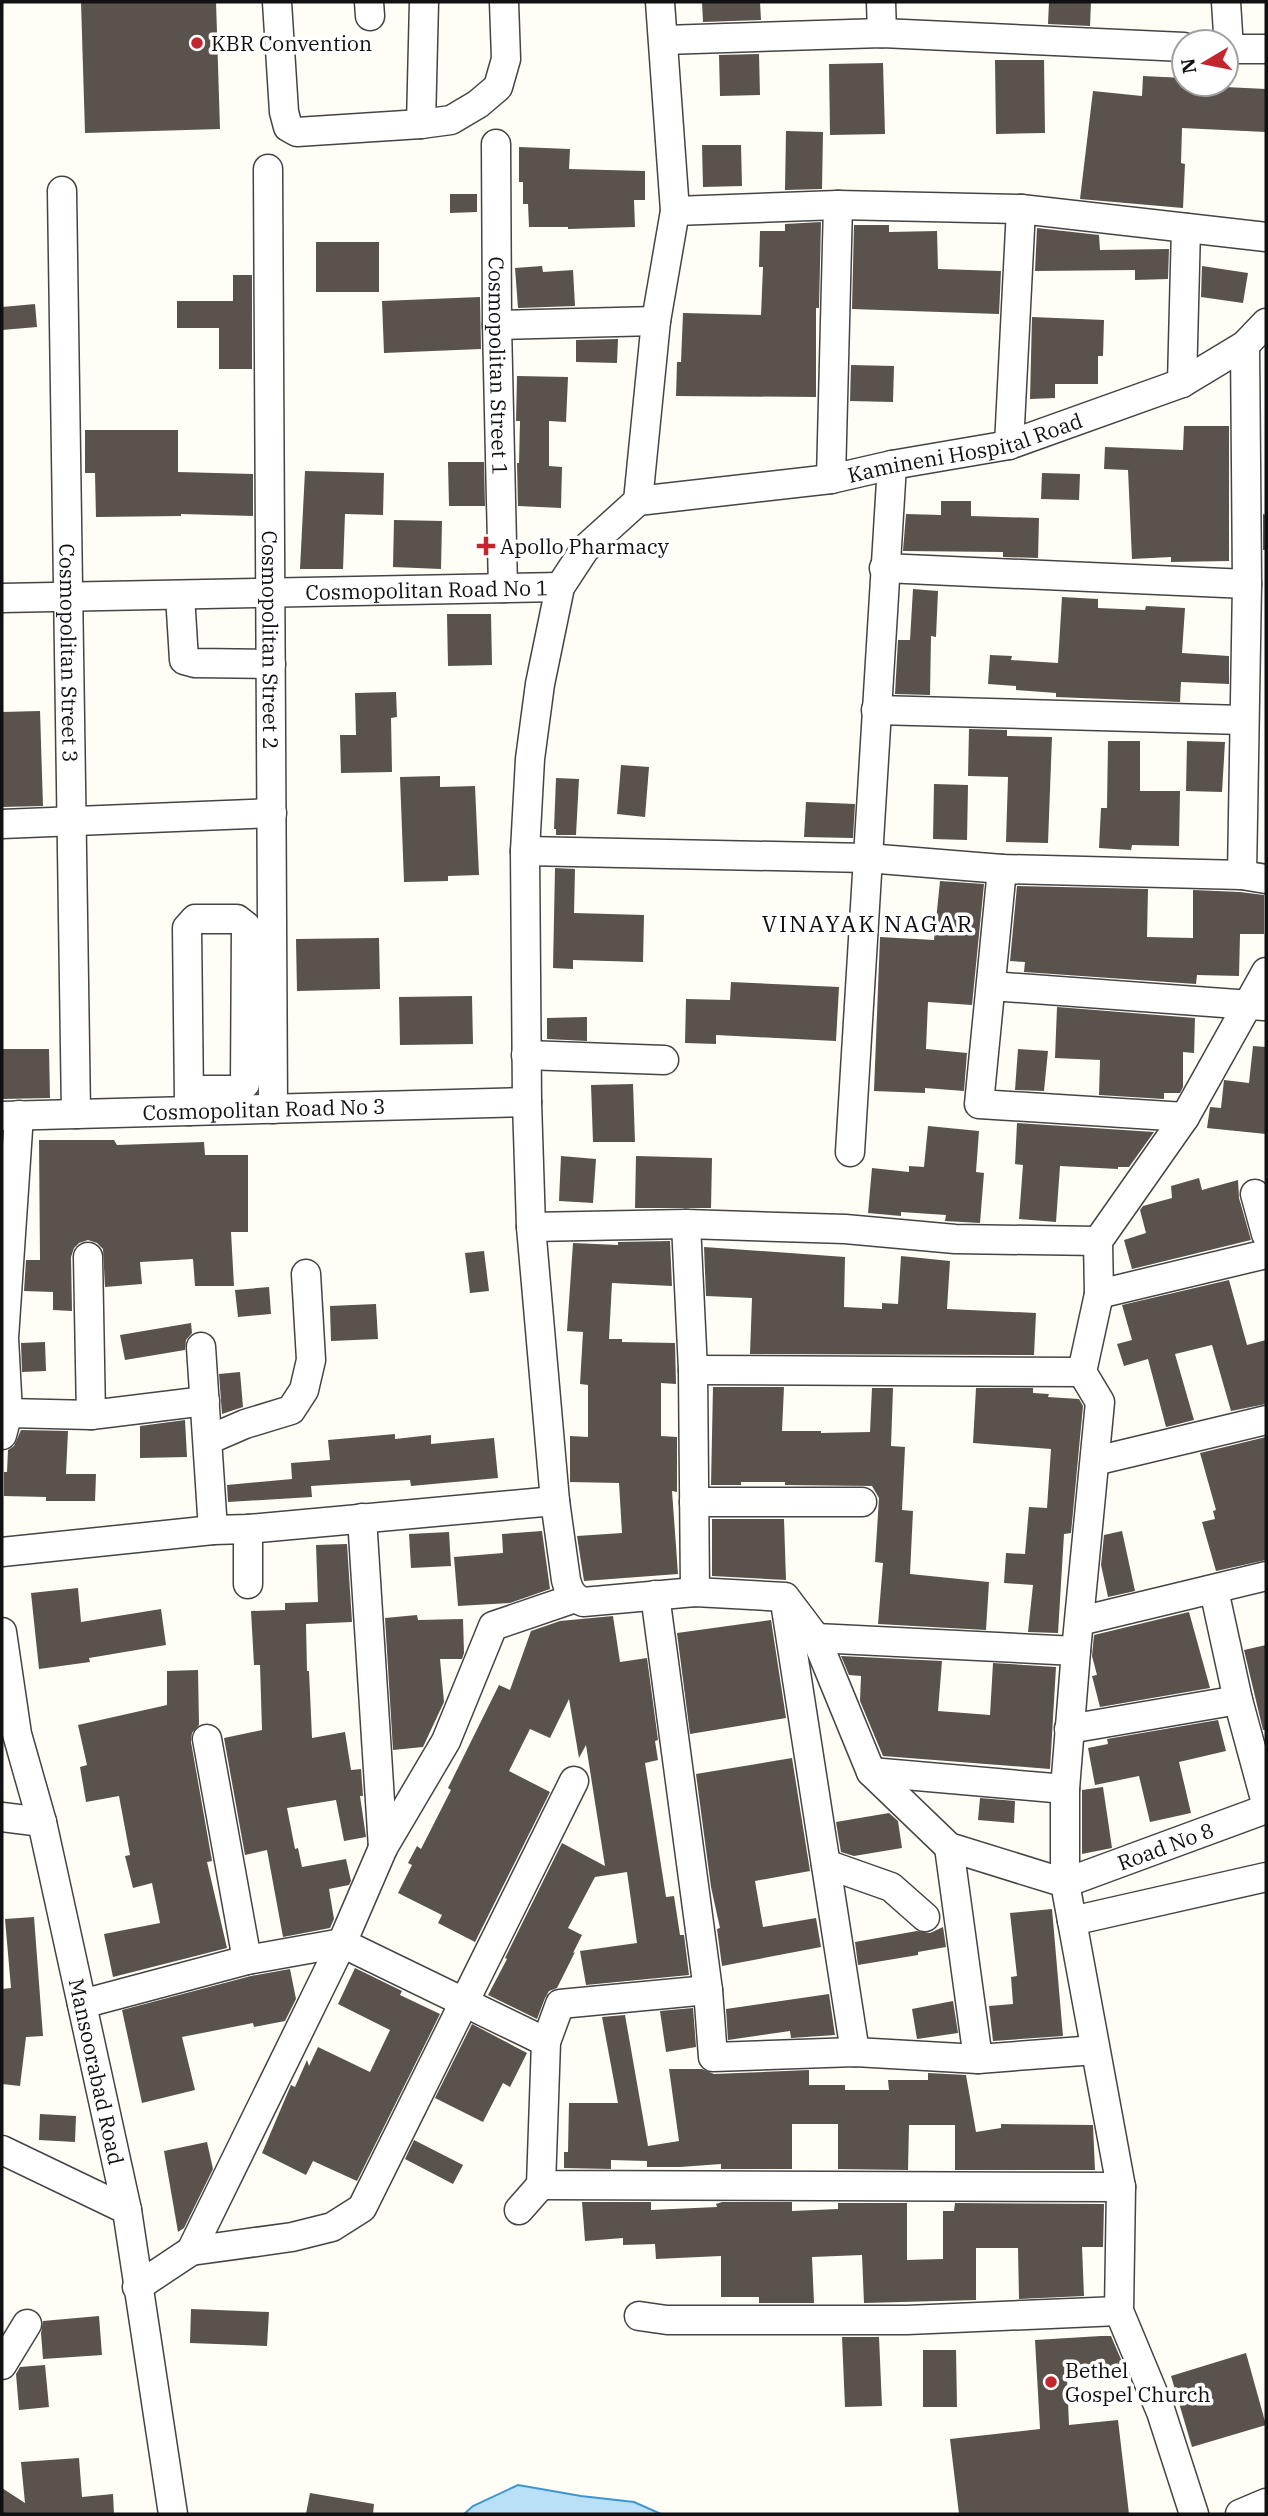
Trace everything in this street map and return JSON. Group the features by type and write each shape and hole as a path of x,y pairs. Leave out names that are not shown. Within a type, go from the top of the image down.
{"street":[{"path":"277,2 282,88 288,127 297,132 451,120 478,104 498,87 506,60 505,2"},
{"path":"421,124 424,2"},
{"path":"660,2 675,211 656,321 638,501 585,549 560,587 538,696 530,759 525,851 526,1055 531,1227 555,1501 566,1580 569,1591 583,1602 695,1592 785,1597 816,1638 871,1772 949,1847 1065,1883"},
{"path":"881,2 882,33"},
{"path":"1226,2 1227,28"},
{"path":"664,40 882,33 1170,46"},
{"path":"1240,49 1266,49"},
{"name":"Cosmopolitan Street 1","path":"496,144 503,589"},
{"name":"Cosmopolitan Street 2","path":"268,169 273,1109"},
{"name":"Cosmopolitan Street 3","path":"62,191 76,1114"},
{"path":"675,211 838,205 1021,209 1266,237"},
{"path":"831,479 838,205"},
{"path":"1009,445 1021,209"},
{"path":"1182,383 1186,228"},
{"path":"497,325 656,321"},
{"name":"Kamineni Hospital Road","path":"638,501 831,479 892,465 1009,445 1182,383 1245,345 1266,323"},
{"path":"525,851 867,858 1002,869 1254,877 1242,720 1256,433 1245,345"},
{"path":"850,1152 892,465"},
{"path":"884,568 1247,584"},
{"name":"Cosmopolitan Road No 1","path":"2,598 560,587"},
{"path":"180,595 184,660 195,663 271,664"},
{"path":"876,710 1242,720"},
{"path":"2,824 272,813"},
{"path":"1002,869 979,1104 1185,1117"},
{"path":"195,919 237,919 246,926 245,1084 237,1090 189,1101 187,928 195,919"},
{"path":"1194,2514 1161,2412 1119,2311 1121,2187 1065,1883 1065,1788 1069,1729 1100,1402 1082,1372 1100,1294 1098,1241 1185,1117 1258,1005 1266,972"},
{"path":"991,986 1258,1005"},
{"path":"526,1055 664,1060"},
{"name":"Cosmopolitan Road No 3","path":"10,1115 76,1114 189,1101 273,1109 527,1102"},
{"path":"10,1115 3,1338 5,1424 205,1401"},
{"path":"1255,1194 1266,1234"},
{"path":"531,1227 686,1224 845,1229 955,1239 1098,1241"},
{"path":"686,1224 693,1370 695,1592"},
{"path":"1100,1294 1266,1254"},
{"path":"88,1256 91,1415"},
{"path":"208,1440 245,1424 291,1410 304,1390 311,1360 306,1274"},
{"path":"201,1348 213,1530"},
{"path":"693,1370 1082,1372"},
{"path":"1095,1461 1266,1420"},
{"path":"2,1552 213,1530 555,1501"},
{"path":"694,1502 862,1502"},
{"path":"362,1518 383,1848"},
{"path":"248,1529 248,1584"},
{"path":"1080,1621 1266,1576"},
{"path":"1214,1590 1238,1700 1266,1803"},
{"path":"655,1595 708,1990 713,2057 855,2052 978,2059 1095,2050"},
{"path":"785,1597 855,2052"},
{"path":"191,2251 342,1943 383,1848 446,1741 493,1626 575,1598"},
{"name":"Mansoorabad Road","path":"2,1632 17,1734 42,1822 127,2210 173,2514"},
{"path":"816,1638 1076,1651"},
{"path":"1069,1729 1238,1700"},
{"path":"207,1739 247,1960"},
{"path":"871,1772 1065,1788"},
{"path":"137,2287 191,2251 292,2237 332,2227 362,2208 574,1781"},
{"name":"Road No 8","path":"1065,1883 1266,1809"},
{"path":"2,1817 42,1822"},
{"path":"949,1847 978,2059"},
{"path":"826,1864 891,1887 925,1917"},
{"path":"1072,1921 1266,1877"},
{"path":"82,2004 247,1960 342,1943 546,2042"},
{"path":"519,2210 541,2185 546,2042 560,2004 708,1990"},
{"path":"2,2150 127,2210"},
{"path":"541,2185 1121,2187"},
{"path":"639,2316 667,2320 907,2320 1119,2311"},
{"path":"2,2365 27,2324"},
{"path":"1240,2514 1266,2503"}],"water":[{"path":"518,2485 634,2502 661,2514 464,2514 473,2506"}],"building":[{"path":"81,2 216,2 220,129 85,133"},
{"path":"702,2 760,2 761,20 703,22"},
{"path":"1049,2 1091,2 1090,26 1048,24"},
{"path":"759,54 760,95 720,96 719,55"},
{"path":"995,60 1044,60 1045,133 996,134"},
{"path":"883,63 885,134 830,135 829,64"},
{"path":"1143,76 1170,77 1170,98 1240,98 1240,88 1266,89 1266,132 1182,128 1181,163 1185,164 1183,208 1080,199 1093,91 1142,96"},
{"path":"786,131 823,132 822,189 785,190"},
{"path":"702,145 741,145 742,186 703,187"},
{"path":"519,147 570,149 569,169 645,171 645,200 634,200 635,227 529,227 528,204 523,204 523,182 519,182"},
{"path":"450,194 477,194 477,212 450,213"},
{"path":"821,222 819,308 816,308 816,397 676,396 677,362 681,362 683,313 761,315 763,267 759,267 760,231 785,231 785,224"},
{"path":"854,225 889,225 889,232 937,231 938,269 1001,271 999,314 852,309"},
{"path":"1037,228 1099,235 1100,250 1169,249 1168,279 1135,280 1135,270 1035,271"},
{"path":"316,242 379,242 379,292 316,292"},
{"path":"542,266 543,272 573,270 575,306 518,308 515,268"},
{"path":"1202,266 1248,273 1243,303 1201,297"},
{"path":"233,275 252,275 252,369 219,369 219,328 177,328 177,301 233,301"},
{"path":"480,297 481,349 384,353 382,301"},
{"path":"35,304 37,327 2,330 2,307"},
{"path":"1032,317 1104,320 1103,356 1098,356 1098,384 1055,384 1055,398 1030,399"},
{"path":"618,339 617,363 576,362 576,340"},
{"path":"851,365 894,366 893,402 850,401"},
{"path":"517,376 568,377 566,422 549,421 549,466 562,467 561,508 518,506 520,421 516,421"},
{"path":"1184,426 1229,426 1229,561 1171,562 1171,557 1132,559 1128,470 1104,469 1105,447 1183,450"},
{"path":"85,430 178,430 178,472 253,474 253,516 181,514 96,517 95,473 85,473"},
{"path":"448,462 484,462 485,506 449,506"},
{"path":"305,471 384,473 383,515 345,514 343,569 300,569"},
{"path":"1042,473 1080,474 1079,500 1041,499"},
{"path":"941,501 971,501 971,516 1039,518 1038,558 1003,557 1003,552 903,551 906,514 941,515"},
{"path":"1263,514 1266,515 1266,550 1263,550"},
{"path":"394,520 442,521 441,569 393,567"},
{"path":"913,589 938,591 936,637 931,636 930,695 895,694 898,640 910,640"},
{"path":"1062,597 1098,599 1098,608 1185,608 1182,653 1229,656 1229,684 1181,682 1180,702 1056,697 1056,693 1016,690 1016,686 988,684 990,655 1012,656 1011,660 1058,663"},
{"path":"447,614 491,614 492,665 448,666"},
{"path":"396,692 397,717 391,718 392,772 341,773 340,735 356,735 355,693"},
{"path":"40,711 43,806 2,807 2,712"},
{"path":"969,729 1007,730 1007,736 1052,737 1048,843 1006,842 1008,777 968,776"},
{"path":"1108,741 1140,741 1140,791 1180,791 1179,846 1132,845 1131,850 1099,848 1101,808 1107,808"},
{"path":"1187,741 1225,742 1222,792 1186,791"},
{"path":"621,765 649,767 645,817 617,814"},
{"path":"440,776 440,787 475,786 479,875 448,876 448,881 404,882 400,777"},
{"path":"556,778 579,779 576,835 556,835"},
{"path":"934,784 968,785 967,840 933,839"},
{"path":"806,802 855,804 853,838 804,837"},
{"path":"555,868 575,869 574,913 644,915 643,962 573,960 573,969 553,968"},
{"path":"940,881 984,884 972,1005 928,1002 926,1049 967,1053 964,1091 925,1088 925,1093 874,1091 880,937 934,940"},
{"path":"1017,886 1148,889 1147,937 1193,938 1193,890 1264,895 1264,934 1240,934 1239,976 1197,975 1196,984 1024,972 1025,962 1010,961"},
{"path":"379,938 380,989 297,991 296,939"},
{"path":"731,982 839,987 836,1041 716,1035 716,1044 685,1043 686,999 730,1000"},
{"path":"472,996 473,1044 400,1045 399,997"},
{"path":"1057,1007 1195,1018 1194,1053 1183,1052 1183,1087 1180,1093 1164,1093 1164,1099 1099,1095 1100,1060 1055,1058"},
{"path":"587,1017 587,1041 547,1039 547,1018"},
{"path":"1253,1046 1266,1047 1266,1134 1207,1128 1210,1107 1221,1108 1224,1080 1249,1083"},
{"path":"2,1049 49,1049 50,1098 2,1099"},
{"path":"1018,1049 1048,1051 1044,1091 1015,1090"},
{"path":"633,1084 635,1142 593,1142 591,1085"},
{"path":"1017,1123 1154,1132 1129,1167 1118,1169 1060,1166 1056,1222 1019,1219 1023,1165 1015,1164"},
{"path":"928,1126 979,1131 976,1172 984,1173 980,1223 945,1221 946,1215 901,1212 901,1216 868,1213 872,1168 909,1172 909,1166 924,1167"},
{"path":"39,1140 114,1140 117,1145 204,1142 205,1155 248,1155 248,1232 231,1232 234,1286 195,1286 193,1259 140,1262 142,1284 105,1287 103,1249 88,1240 74,1248 71,1257 72,1311 53,1310 53,1292 24,1291 26,1260 40,1260"},
{"path":"561,1156 596,1159 593,1203 559,1201"},
{"path":"636,1156 712,1158 711,1208 635,1208"},
{"path":"1199,1178 1202,1190 1238,1180 1239,1198 1251,1240 1132,1269 1124,1240 1146,1233 1140,1210 1143,1206 1172,1198 1171,1186"},
{"path":"670,1241 672,1286 612,1283 609,1339 622,1339 622,1342 675,1343 676,1384 661,1383 661,1436 677,1437 677,1492 672,1491 678,1574 584,1581 577,1536 622,1533 619,1483 570,1482 570,1436 588,1437 588,1385 580,1384 583,1332 567,1331 573,1243 618,1245 618,1242"},
{"path":"704,1247 845,1257 844,1307 882,1309 882,1303 898,1304 901,1256 950,1261 947,1309 1036,1313 1034,1355 750,1354 752,1298 706,1296"},
{"path":"484,1251 489,1291 470,1293 465,1253"},
{"path":"1229,1280 1247,1345 1266,1340 1266,1404 1231,1411 1212,1345 1175,1354 1194,1420 1166,1427 1148,1359 1124,1366 1117,1344 1132,1340 1122,1305"},
{"path":"269,1287 271,1314 238,1317 235,1290"},
{"path":"376,1304 378,1339 331,1341 330,1306"},
{"path":"191,1323 192,1333 186,1340 185,1350 125,1360 120,1335"},
{"path":"45,1342 46,1371 22,1372 21,1343"},
{"path":"240,1372 243,1407 222,1414 219,1374"},
{"path":"713,1387 784,1387 782,1431 821,1433 870,1432 872,1388 893,1388 891,1446 905,1447 902,1510 913,1511 910,1574 989,1582 986,1630 878,1624 883,1563 875,1562 879,1498 872,1486 785,1485 785,1482 711,1485"},
{"path":"976,1388 1033,1388 1033,1393 1049,1394 1048,1397 1079,1399 1083,1406 1071,1533 1064,1534 1058,1633 1028,1632 1033,1585 1004,1583 1006,1553 1025,1554 1029,1507 1047,1508 1051,1449 973,1443"},
{"path":"185,1420 187,1457 140,1458 140,1426"},
{"path":"21,1430 68,1431 66,1474 96,1474 95,1501 46,1501 46,1497 4,1496 8,1450 14,1446"},
{"path":"395,1434 395,1439 431,1435 431,1444 494,1438 498,1478 411,1486 410,1480 311,1486 312,1497 228,1502 227,1485 292,1479 291,1463 330,1460 328,1440"},
{"path":"1266,1437 1266,1560 1216,1571 1202,1522 1215,1519 1213,1511 1216,1510 1200,1453"},
{"path":"712,1519 784,1519 786,1580 712,1576"},
{"path":"542,1531 550,1589 510,1603 458,1606 454,1557 503,1553 502,1534"},
{"path":"1122,1531 1135,1591 1108,1597 1101,1565 1104,1535"},
{"path":"449,1532 451,1566 411,1568 409,1534"},
{"path":"347,1544 352,1622 306,1624 307,1671 312,1738 345,1732 351,1770 361,1769 363,1796 360,1796 366,1837 344,1841 336,1800 287,1808 295,1849 298,1848 302,1867 346,1859 351,1881 349,1885 329,1889 334,1919 330,1928 283,1937 267,1850 245,1855 224,1738 262,1730 260,1665 254,1665 251,1611 285,1610 285,1603 318,1602 316,1545"},
{"path":"78,1588 81,1622 161,1609 166,1645 89,1658 90,1662 39,1669 31,1593"},
{"path":"1189,1612 1210,1688 1100,1707 1092,1676 1097,1675 1092,1656 1094,1635"},
{"path":"417,1615 418,1620 463,1619 464,1653 462,1659 440,1659 444,1702 423,1747 393,1750 385,1618"},
{"path":"613,1616 620,1662 647,1658 658,1740 655,1741 658,1760 645,1763 666,1897 674,1896 680,1935 684,1935 689,1975 586,1985 580,1951 637,1943 627,1872 595,1877 568,1928 582,1935 557,1988 549,1991 537,2019 488,1995 562,1843 605,1866 586,1745 579,1758 569,1699 550,1738 530,1729 509,1771 550,1792 475,1942 438,1923 442,1915 398,1893 412,1865 408,1863 417,1846 421,1849 499,1685 510,1690 531,1631 560,1621"},
{"path":"771,1620 786,1718 690,1734 677,1633"},
{"path":"1266,1645 1266,1730 1263,1730 1244,1650"},
{"path":"841,1656 942,1661 938,1711 990,1715 993,1663 1056,1667 1050,1769 883,1756 860,1701 861,1676 849,1675"},
{"path":"198,1670 199,1725 192,1733 191,1742 212,1861 207,1862 227,1948 113,1977 104,1934 160,1923 152,1883 133,1888 125,1856 130,1855 119,1796 86,1802 80,1767 87,1765 78,1725 167,1705 167,1671"},
{"path":"1218,1720 1226,1751 1179,1762 1191,1813 1150,1822 1139,1776 1095,1785 1088,1748 1108,1744 1107,1739"},
{"path":"792,1758 810,1871 755,1881 763,1927 816,1918 821,1947 722,1966 717,1929 720,1928 711,1887 696,1774"},
{"path":"1103,1787 1112,1848 1082,1854 1082,1790"},
{"path":"980,1798 1015,1801 1014,1823 978,1820"},
{"path":"889,1813 898,1821 902,1848 854,1856 841,1852 836,1822"},
{"path":"1052,1909 1063,2036 993,2041 989,2006 1013,2004 1011,1977 1017,1976 1010,1913"},
{"path":"34,1917 43,2036 26,2037 20,2086 2,2084 2,1989 11,1988 5,1919"},
{"path":"943,1927 946,1947 918,1952 918,1955 858,1965 855,1942 917,1931 930,1933"},
{"path":"355,1968 402,1991 400,1995 440,2014 357,2181 313,2161 306,2175 262,2153 291,2085 295,2087 307,2060 309,2066 318,2047 370,2072 390,2030 338,2004"},
{"path":"290,1969 296,1999 285,2021 254,2027 253,2023 182,2037 195,2090 142,2103 122,2010 251,1976"},
{"path":"829,1994 835,2035 791,2038 790,2031 728,2040 726,2009"},
{"path":"953,2001 958,2033 917,2039 912,2009"},
{"path":"693,2008 696,2047 666,2052 660,2011"},
{"path":"625,2015 648,2146 679,2141 669,2069 702,2069 714,2074 809,2070 809,2085 845,2085 845,2090 889,2090 888,2080 928,2080 928,2073 966,2075 976,2132 1001,2128 1001,2124 1093,2125 1095,2170 955,2170 955,2125 909,2125 908,2170 838,2169 838,2124 792,2124 792,2169 721,2169 721,2164 647,2167 647,2161 611,2160 611,2169 564,2168 564,2152 568,2152 569,2103 618,2103 602,2017"},
{"path":"472,2024 527,2053 510,2087 503,2083 483,2122 435,2098"},
{"path":"40,2114 76,2116 75,2142 39,2140"},
{"path":"414,2140 463,2165 453,2184 405,2159"},
{"path":"207,2142 213,2169 184,2228 178,2232 164,2151"},
{"path":"582,2202 651,2202 651,2210 717,2207 716,2204 722,2202 792,2202 792,2211 838,2209 838,2203 907,2203 907,2260 943,2259 943,2211 954,2211 955,2203 1104,2204 1103,2247 1082,2247 1084,2296 1019,2299 1018,2248 976,2248 976,2300 864,2303 862,2255 812,2257 814,2303 759,2303 759,2297 721,2297 721,2256 656,2259 655,2244 623,2245 623,2238 585,2241"},
{"path":"191,2309 269,2312 267,2346 190,2343"},
{"path":"99,2316 102,2355 43,2359 43,2321"},
{"path":"1111,2336 1126,2371 1126,2378 1067,2379 1069,2425 1118,2420 1129,2514 959,2514 950,2439 1040,2429 1035,2340"},
{"path":"842,2337 879,2337 882,2406 845,2407"},
{"path":"923,2350 956,2350 957,2407 923,2407"},
{"path":"1246,2353 1266,2425 1192,2447 1171,2376"},
{"path":"45,2365 49,2407 19,2410 16,2374 20,2367"},
{"path":"79,2458 82,2497 113,2494 114,2514 2,2514 2,2488 25,2503 21,2462"},
{"path":"310,2493 374,2504 373,2514 306,2514"}],"place":[{"name":"KBR Convention","path":"197,43"},
{"name":"Apollo Pharmacy","path":"486,546"},
{"name":"Bethel Gospel Church","path":"1051,2382"}],"district":[{"name":"VINAYAK NAGAR","path":"868,923"}]}
